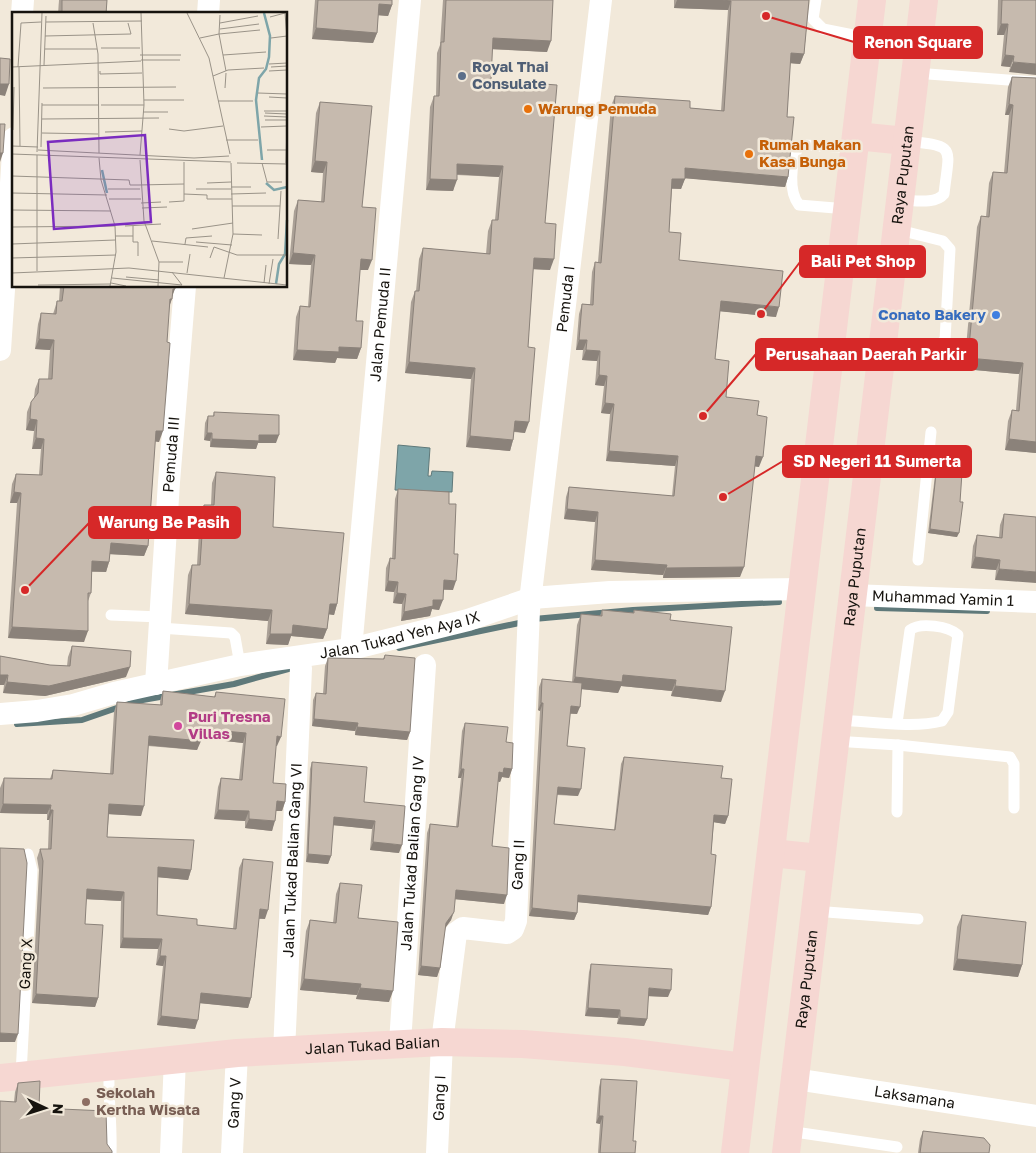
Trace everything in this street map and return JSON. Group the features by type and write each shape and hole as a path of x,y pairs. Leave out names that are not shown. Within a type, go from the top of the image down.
{"main road":[{"path":"735,1153 872,0"},
{"name":"Raya Puputan","path":"787,1142 881,344 924,0"},
{"path":"855,142 906,141"},
{"path":"771,853 820,858"},
{"name":"Jalan Tukad Balian","path":"10,1076 237,1053 284,1052 400,1043 442,1042 523,1044 625,1052 744,1067"}],"street":[{"name":"Jalan Pemuda II","path":"352,650 410,0"},
{"name":"Pemuda I","path":"530,615 601,0"},
{"path":"0,350 12,168"},
{"name":"Pemuda III","path":"156,684 184,288"},
{"name":"Jalan Tukad Yeh Aya IX","path":"0,714 37,712 64,707 240,665 352,650 468,620 530,615 610,592 802,589"},
{"name":"Muhammad Yamin 1","path":"851,595 1036,602"},
{"name":"Gang II","path":"442,1042 456,933 464,928 507,933 513,929 516,921 530,615"},
{"name":"Jalan Tukad Balian Gang IV","path":"400,1043 425,665"},
{"name":"Jalan Tukad Balian Gang VI","path":"284,1052 301,668"},
{"name":"Gang I","path":"436,1153 442,1042"},
{"name":"Gang V","path":"232,1153 237,1053"},
{"path":"171,1153 175,1059"},
{"name":"Laksamana","path":"795,1079 1036,1116"}],"lane":[{"path":"816,0 813,19 822,29 868,38"},
{"path":"915,73 1036,82"},
{"path":"899,200 932,201 944,194 948,154 944,147 937,144 906,141"},
{"path":"847,209 799,205 792,192 796,153 798,147 804,145 855,142"},
{"path":"881,344 930,348 940,346 945,340 950,249 943,242 896,229"},
{"path":"918,560 931,432"},
{"path":"110,615 231,633 235,637 240,665"},
{"path":"835,731 897,722 931,724 942,721 948,712 958,635 953,630 920,626 910,630 897,722"},
{"path":"835,731 898,745 1010,757 1014,764 1014,808"},
{"path":"897,812 898,745"},
{"name":"Gang X","path":"10,1076 32,870 28,854"},
{"path":"814,911 918,919"},
{"path":"109,1067 112,1120 111,1153"},
{"path":"787,1142 897,1147"}],"water":[{"path":"398,445 430,448 428,476 431,476 432,471 453,472 452,492 395,490"}],"building":[{"path":"62,0 107,0 106,12 62,12"},
{"path":"318,0 392,0 392,5 379,4 377,33 316,28"},
{"path":"446,0 553,0 551,41 493,38 491,80 557,85 545,223 556,224 554,259 534,258 528,347 535,348 529,422 515,421 513,440 470,436 475,368 409,362 415,291 419,291 423,248 490,254 492,220 498,220 503,166 457,164 457,180 430,179 434,96 439,96 441,42 444,42"},
{"path":"722,0 809,0 804,54 791,53 787,117 794,117 788,177 685,168 685,179 672,179 669,232 681,233 679,260 783,271 779,307 721,301 715,359 729,361 726,397 759,401 757,415 767,417 763,457 756,456 744,567 666,568 667,565 595,560 598,512 567,509 569,487 674,496 678,456 609,451 614,404 605,403 607,376 599,375 600,351 586,350 587,340 579,340 582,304 593,305 595,262 601,263 615,96 690,101 690,108 724,111 731,1"},
{"path":"1002,0 1036,0 1036,64 1013,62 1014,56 1005,55 1008,24 1001,24"},
{"path":"0,58 10,59 9,84 0,84"},
{"path":"1012,77 1036,78 1036,442 1009,439 1012,410 1019,411 1023,363 968,358 981,216 989,217 993,172 1007,173 1013,105 1009,104"},
{"path":"320,102 372,106 362,207 376,208 372,260 361,259 356,321 363,321 361,348 339,347 339,352 297,350 300,306 310,307 315,255 293,253 298,200 324,202 327,162 315,161"},
{"path":"0,124 5,124 3,153 0,153"},
{"path":"64,288 175,288 173,289 172,299 170,299 167,342 170,343 163,431 156,431 148,546 111,543 109,562 92,561 91,593 88,593 88,631 12,627 21,493 14,492 16,474 42,475 44,439 36,438 37,420 30,419 31,402 38,393 39,379 52,379 54,340 39,339 41,313 56,314 57,301 62,301"},
{"path":"214,412 279,415 279,435 259,435 259,441 212,439 212,433 207,433 208,416 214,416"},
{"path":"938,456 963,458 960,502 963,502 959,533 930,529"},
{"path":"216,472 275,477 273,527 344,533 337,604 330,604 327,629 293,625 292,634 270,634 272,610 189,604 192,565 200,565 204,505 214,505"},
{"path":"398,489 449,492 449,504 456,504 454,554 458,554 456,581 444,580 443,600 433,600 433,606 404,612 406,594 397,593 398,582 388,581 390,558 395,559"},
{"path":"1004,514 1036,517 1036,572 999,569 1000,560 975,557 977,535 1002,538"},
{"path":"602,610 634,613 634,610 671,614 670,620 732,627 725,691 675,686 676,680 623,675 622,682 575,677 581,614 602,616"},
{"path":"72,646 131,651 130,667 49,686 7,682 8,675 0,675 0,656 50,665 70,666"},
{"path":"385,655 415,658 410,732 357,727 358,723 314,719 316,693 326,694 328,658 384,659"},
{"path":"542,679 582,683 580,707 571,706 567,746 585,748 581,789 558,787 554,824 615,830 624,757 723,766 721,778 732,779 728,816 714,815 711,854 716,855 711,907 578,895 577,913 532,908 543,703 541,703"},
{"path":"163,691 215,697 216,692 285,699 281,737 277,736 273,783 286,784 285,802 277,801 275,821 249,819 249,811 218,810 221,778 242,780 246,733 202,729 201,741 149,736 144,806 109,804 107,837 194,840 191,870 158,867 157,915 197,919 197,925 236,929 243,859 273,862 268,910 260,909 251,998 201,993 198,1020 161,1016 166,956 160,956 162,939 123,938 124,892 87,889 85,924 103,925 98,998 36,994 43,861 40,849 51,849 53,810 50,810 51,805 3,804 4,778 52,779 53,770 113,774 117,702 162,705"},
{"path":"465,723 508,727 506,742 513,743 512,769 504,768 503,773 499,772 492,846 509,848 507,895 456,890 454,912 446,923 440,968 421,966 430,824 458,827 464,769 461,769"},
{"path":"312,762 367,767 364,802 405,806 402,845 373,842 375,821 334,817 331,856 308,854"},
{"path":"0,848 24,849 27,863 18,1034 0,1033"},
{"path":"340,883 362,885 358,918 398,922 393,991 360,988 361,984 304,979 310,920 336,923"},
{"path":"962,915 1026,922 1022,965 957,959"},
{"path":"591,964 672,969 671,990 649,988 647,1019 620,1017 620,1010 588,1008"},
{"path":"601,1079 637,1081 633,1141 636,1141 635,1153 600,1153 603,1116 599,1116"},
{"path":"40,1081 39,1108 106,1111 107,1144 112,1153 0,1153 0,1101 16,1102 18,1083"},
{"path":"923,1131 984,1138 990,1145 989,1153 920,1153"}],"waterway":[{"path":"534,619 633,610 779,602"},
{"path":"877,608 987,611"},
{"path":"399,648 524,622"},
{"path":"17,724 82,720 137,701 234,684 292,668"}],"place":[{"name":"Renon Square","path":"766,16"},
{"name":"Royal Thai Consulate","path":"462,76"},
{"name":"Warung Pemuda","path":"528,109"},
{"name":"Rumah Makan Kasa Bunga","path":"749,154"},
{"name":"Bali Pet Shop","path":"761,314"},
{"name":"Conato Bakery","path":"996,315"},
{"name":"Perusahaan Daerah Parkir","path":"703,416"},
{"name":"SD Negeri 11 Sumerta","path":"723,497"},
{"name":"Warung Be Pasih","path":"25,590"},
{"name":"Puri Tresna Villas","path":"178,726"},
{"name":"Sekolah Kertha Wisata","path":"86,1102"}]}
